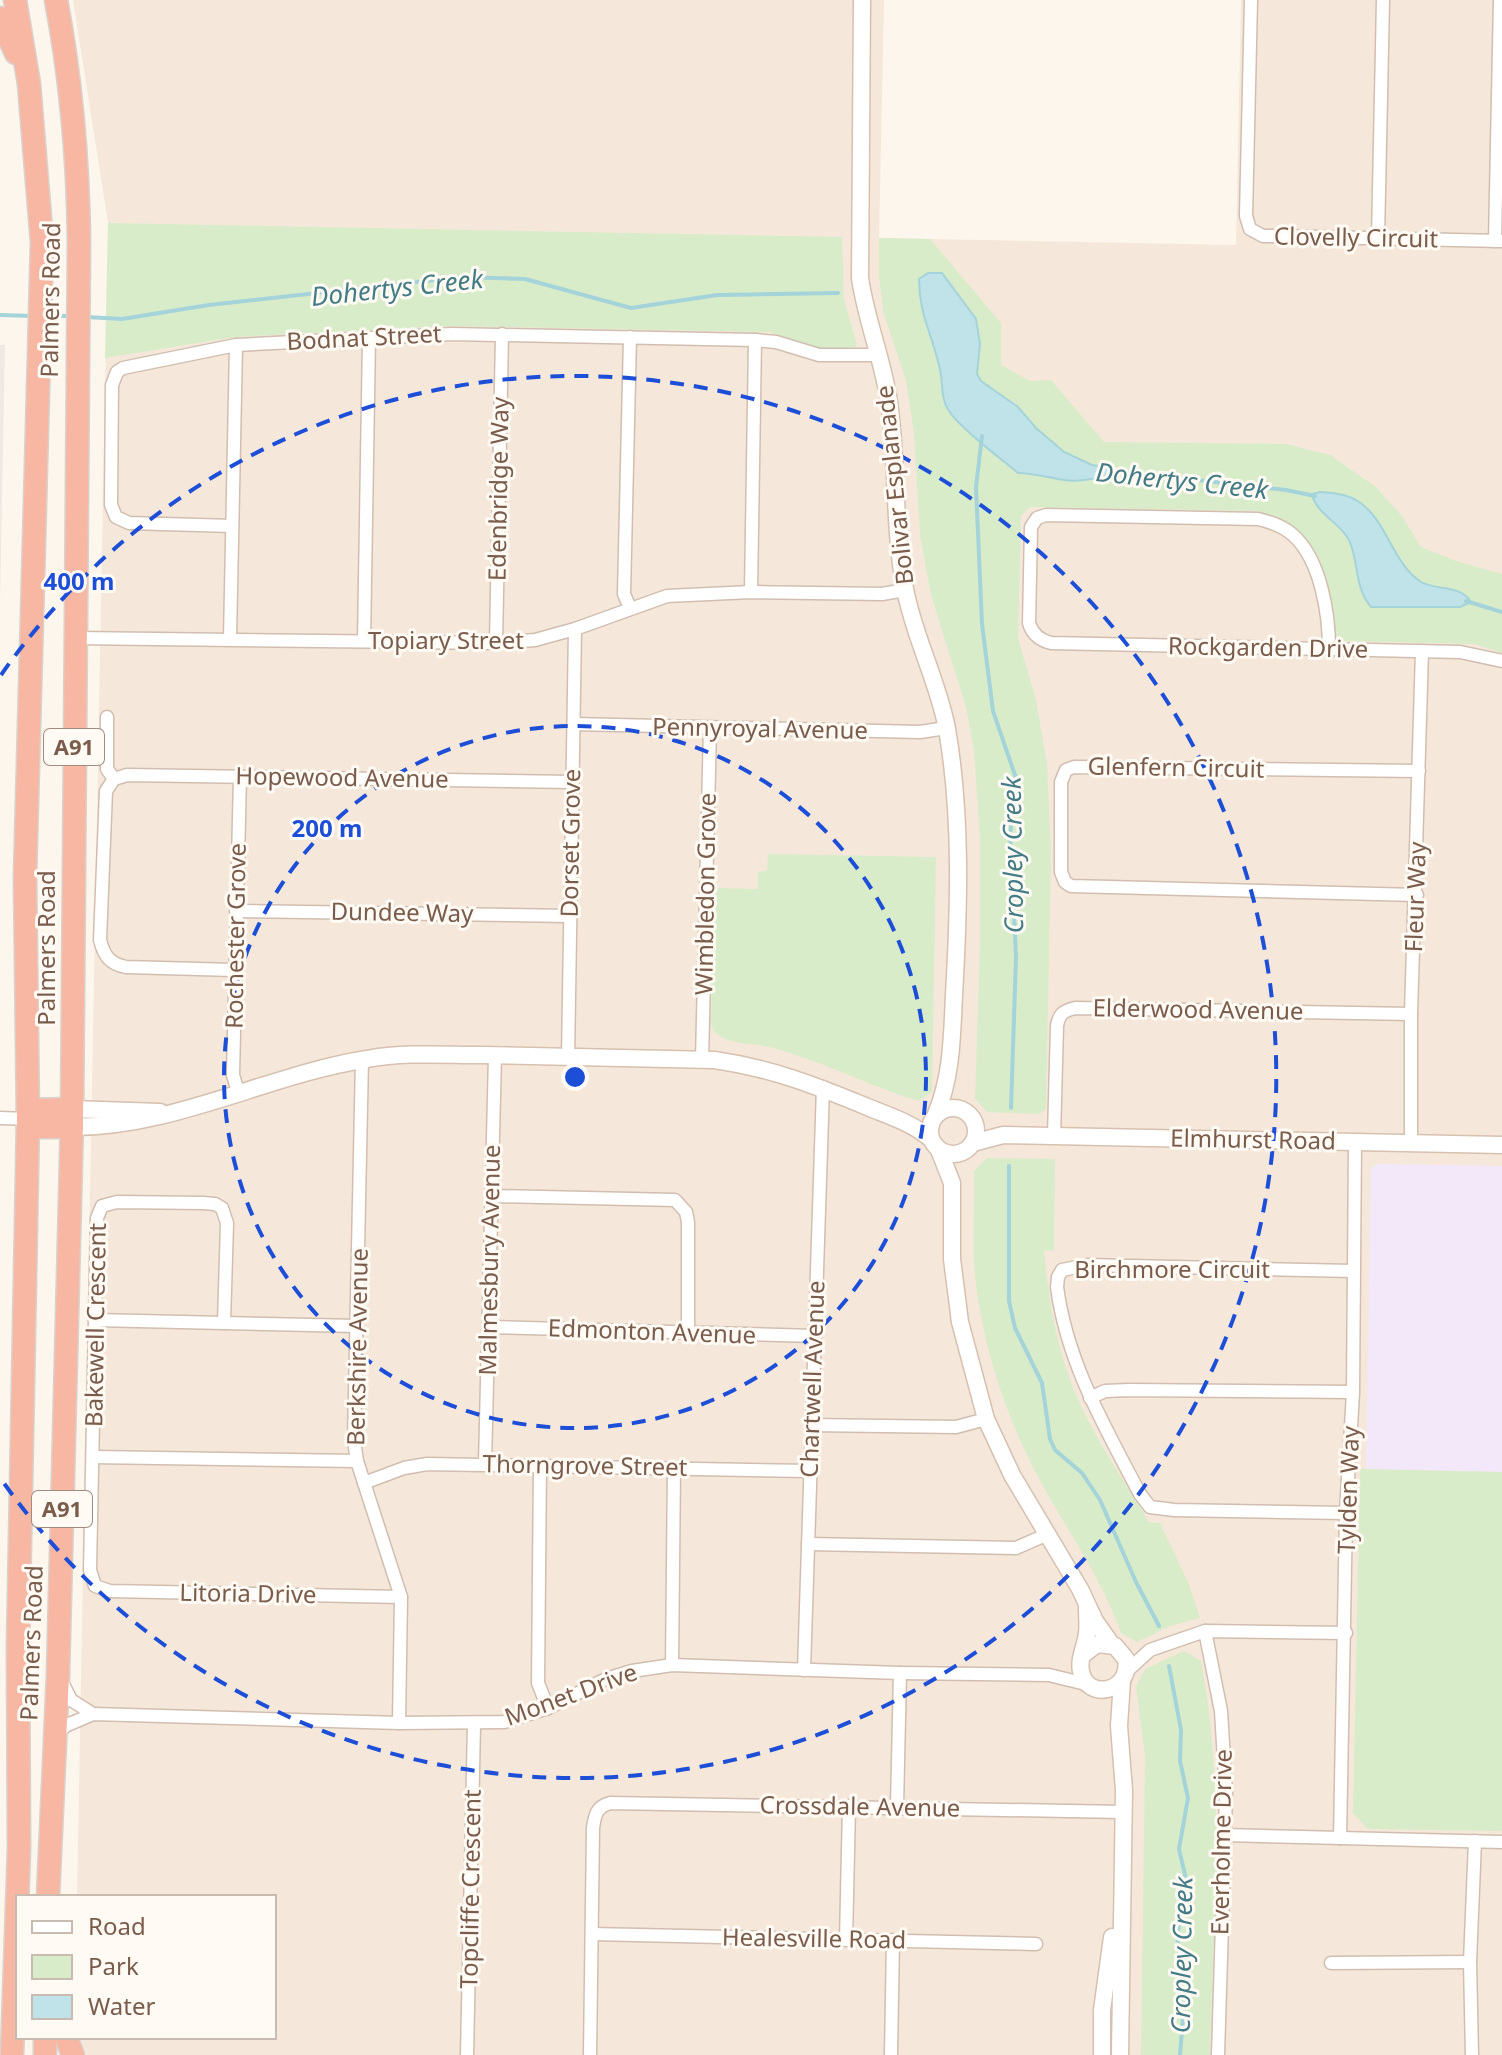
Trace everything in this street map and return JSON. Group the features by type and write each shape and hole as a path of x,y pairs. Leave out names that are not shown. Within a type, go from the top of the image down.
{"highway":[{"name":"Palmers Road","path":"15,0 29,84 42,242 25,862 28,1118 17,1895"},
{"name":"Palmers Road","path":"48,1895 58,1675 72,1118 79,240 78,172 56,0"},
{"path":"0,18 29,84"},
{"path":"28,1118 72,1118"},
{"name":"Palmers Road","path":"9,2051 16,1909"}],"street":[{"name":"Bolivar Esplanade","path":"862,0 859,257 864,303 889,401 905,590 946,728 955,802 958,878 950,1062 943,1098 935,1115"},
{"name":"Clovelly Circuit","path":"1251,0 1247,224 1250,229 1263,236 1499,241"},
{"path":"1378,238 1383,0"},
{"path":"1499,241 1500,0"},
{"name":"Bodnat Street","path":"232,526 129,523 116,517 111,505 112,385 117,372 130,366 236,345 452,334 755,340 837,357 878,355"},
{"name":"Edenbridge Way","path":"496,643 502,334"},
{"path":"630,337 624,594 630,608"},
{"path":"364,641 369,338"},
{"path":"751,592 755,340"},
{"path":"230,639 236,345"},
{"name":"Rockgarden Drive","path":"1329,649 1327,619 1309,556 1302,543 1280,526 1258,519 1053,515 1037,518 1030,533 1029,623 1035,635 1051,643 1329,649 1422,651 1477,654 1502,661"},
{"name":"Topiary Street","path":"75,638 496,643 535,640 667,596 751,592 882,594 905,590"},
{"name":"Dorset Grove","path":"568,1057 575,629"},
{"name":"Fleur Way","path":"1411,1143 1411,1014 1422,651"},
{"path":"107,717 107,769 114,779 106,791 100,940 103,951 116,965 126,967 234,970"},
{"name":"Pennyroyal Avenue","path":"574,724 920,732 946,728"},
{"name":"Wimbledon Grove","path":"702,1060 710,728"},
{"name":"Glenfern Circuit","path":"1417,895 1071,886 1065,882 1061,872 1061,782 1066,770 1074,767 1419,771"},
{"name":"Hopewood Avenue","path":"114,779 127,775 572,782"},
{"name":"Rochester Grove","path":"239,1095 233,1075 240,776"},
{"name":"Dundee Way","path":"236,911 569,916"},
{"name":"Elderwood Avenue","path":"1054,1136 1057,1026 1059,1016 1066,1010 1411,1014"},
{"path":"72,1118 140,1122 362,1059 412,1055 495,1055 702,1060 746,1064 823,1087 917,1127 935,1145 956,1154 970,1146"},
{"name":"Malmesbury Avenue","path":"485,1464 495,1055"},
{"name":"Berkshire Avenue","path":"362,1059 354,1441 357,1461 401,1597 399,1723"},
{"name":"Bolivar Esplanade","path":"950,1062 960,1101 971,1117"},
{"name":"Chartwell Avenue","path":"804,1670 823,1087"},
{"path":"901,1119 935,1115 952,1108 971,1117 976,1130 952,1183"},
{"path":"935,1115 929,1130 952,1183 952,1259 960,1322 986,1419 1012,1475 1087,1606 1126,1659 1119,1726 1124,1812 1120,2055"},
{"name":"Elmhurst Road","path":"971,1117 1003,1135"},
{"path":"0,1118 28,1118"},
{"name":"Elmhurst Road","path":"970,1146 1003,1135 1502,1145"},
{"name":"Tylden Way","path":"1340,1838 1346,1513 1353,1392 1355,1142"},
{"path":"492,1196 675,1200 686,1212 688,1222 688,1332"},
{"name":"Bakewell Crescent","path":"95,1586 90,1570 97,1218 102,1206 117,1202 203,1203 222,1208 226,1216 224,1323"},
{"name":"Birchmore Circuit","path":"1346,1513 1150,1507 1140,1494 1090,1398 1073,1357 1060,1308 1058,1277 1062,1270 1087,1265 1353,1271"},
{"path":"95,1320 357,1326"},
{"name":"Edmonton Avenue","path":"489,1327 815,1336"},
{"path":"1090,1398 1105,1391 1129,1390 1353,1392"},
{"path":"811,1425 956,1427 986,1419"},
{"path":"93,1457 357,1461"},
{"name":"Thorngrove Street","path":"364,1483 404,1468 427,1464 809,1471"},
{"path":"540,1466 538,1683 548,1708"},
{"path":"672,1665 674,1468"},
{"path":"808,1544 1016,1548 1048,1534"},
{"name":"Litoria Drive","path":"95,1586 110,1591 401,1597"},
{"path":"1087,1606 1088,1631 1082,1657 1082,1677 1114,1715 1119,1726"},
{"path":"1091,1686 1107,1689 1150,1650 1205,1631 1346,1633"},
{"name":"Everholme Drive","path":"1205,1631 1221,1711 1226,1793 1218,2055"},
{"path":"1082,1657 1097,1644 1150,1650"},
{"name":"Monet Drive","path":"1049,1675 1068,1668 1082,1657"},
{"name":"Monet Drive","path":"93,1714 399,1723 504,1722 548,1708 606,1679 632,1671 672,1665 1049,1675 1091,1686"},
{"path":"897,1807 900,1673"},
{"path":"58,1675 71,1700 93,1714"},
{"path":"53,1749 56,1736 65,1726 93,1714"},
{"name":"Topcliffe Crescent","path":"467,2055 474,1724"},
{"name":"Crossdale Avenue","path":"592,1934 593,1828 598,1808 610,1803 1124,1812"},
{"path":"846,1940 849,1806"},
{"path":"1225,1835 1502,1842"},
{"path":"1472,2055 1470,1962 1475,1841"},
{"path":"1102,2055 1102,2010 1122,1870"},
{"path":"590,2055 592,1934"},
{"name":"Healesville Road","path":"592,1934 1036,1944"},
{"path":"891,2055 893,1940"},
{"path":"1331,1963 1470,1962"}],"shaded area":[{"path":"73,0 884,0 879,238 1236,245 1241,0 1502,0 1502,2055 87,2055 81,2039 276,2039 276,1895 77,1895 108,223"},
{"path":"0,345 5,345 0,603"},
{"path":"1377,1164 1502,1166 1502,1472 1366,1469 1371,1169"}],"green space":[{"path":"108,223 842,237 844,299 857,345 853,350 822,349 769,332 451,326 235,337 105,358"},
{"path":"879,238 930,239 1001,323 1001,365 1030,381 1051,380 1104,442 1286,444 1330,455 1376,487 1402,516 1421,547 1502,574 1502,653 1475,644 1344,641 1336,635 1315,558 1294,529 1278,518 1256,511 1030,507 1021,516 1018,638 1036,700 1047,764 1051,853 1046,1109 1039,1114 987,1112 975,1098 980,839 974,751 966,707 931,595 920,535 914,433 906,380 883,311"},
{"path":"768,854 936,857 932,1092 919,1101 788,1052 734,1042 719,1036 714,1030 711,1023 714,893 719,888 758,889 758,872 767,871"},
{"path":"987,1158 1055,1159 1054,1250 1044,1251 1052,1310 1066,1369 1096,1436 1149,1522 1160,1523 1188,1582 1200,1618 1170,1626 1137,1642 1121,1633 1087,1561 1022,1444 994,1370 975,1278 974,1171"},
{"path":"1360,1469 1502,1472 1502,1831 1368,1829 1353,1813"},
{"path":"1184,1651 1201,1661 1213,1759 1216,1858 1210,2055 1141,2055 1145,1757 1136,1687 1145,1669"}],"water":[{"path":"928,273 942,273 976,319 980,344 977,374 981,381 1018,407 1036,428 1064,452 1092,465 1123,471 1079,481 1018,473 962,426 945,402 938,362 924,317 919,279"},
{"path":"1320,492 1356,500 1375,518 1403,563 1421,582 1455,590 1471,602 1460,607 1371,607 1362,592 1348,538 1319,508 1312,494"}],"waterway":[{"name":"Dohertys Creek","path":"86,317 122,319 209,305 462,277 525,279 631,308 717,295 838,293"},
{"name":"Dohertys Creek","path":"0,315 34,316"},
{"name":"Dohertys Creek","path":"46,316 70,316"},
{"name":"Cropley Creek","path":"982,436 976,487 982,624 993,711 1016,778 1010,836 1016,957 1011,1108"},
{"name":"Dohertys Creek","path":"1118,471 1315,496"},
{"name":"Dohertys Creek","path":"1466,601 1502,612"},
{"name":"Cropley Creek","path":"1009,1166 1009,1301 1015,1328 1042,1383 1050,1439 1055,1450 1082,1473 1100,1500 1159,1626"},
{"name":"Cropley Creek","path":"1169,1666 1181,1730 1180,1761 1188,1798 1179,1849 1188,1888 1177,1934 1184,2006 1180,2055"}]}
